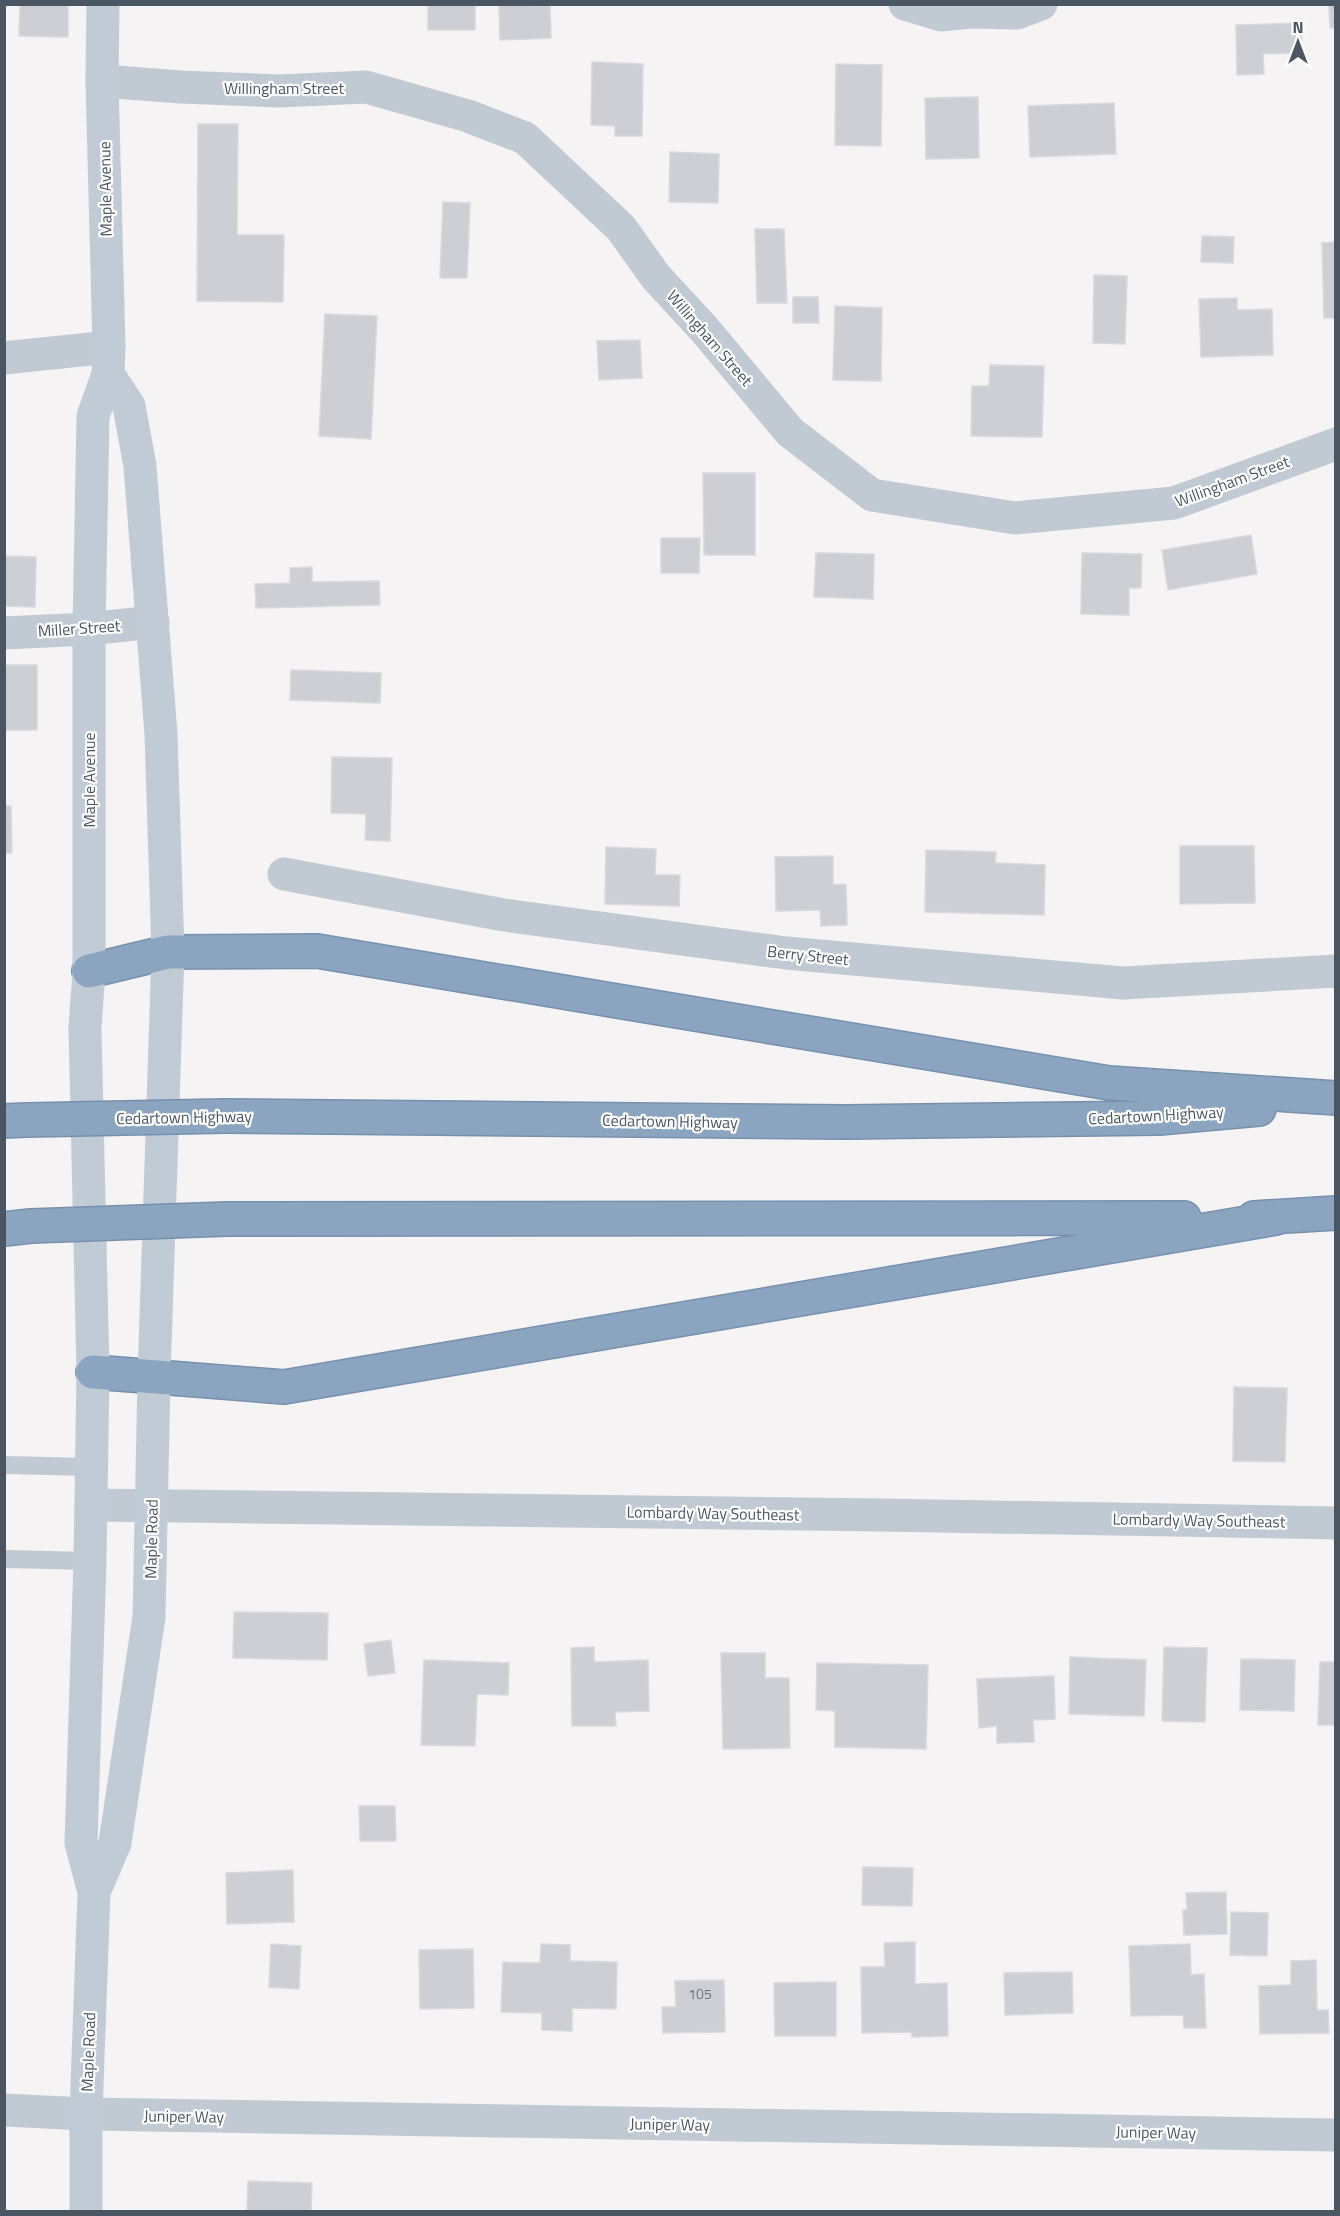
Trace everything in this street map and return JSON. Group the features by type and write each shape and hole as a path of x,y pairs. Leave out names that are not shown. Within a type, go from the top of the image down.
{"highway":[{"path":"89,971 168,952 317,951 1109,1083 1335,1100"},
{"name":"Cedartown Highway","path":"15,1120 224,1116 846,1122 1159,1118 1335,1100"},
{"path":"18,1228 227,1219 1276,1218 1335,1213"},
{"path":"93,1372 284,1387 1276,1218"}],"main road":[{"name":"Maple Avenue","path":"89,1189 85,1028 89,971 89,629 93,416 109,361 102,81 103,4"},
{"path":"109,361 129,406 140,465 161,734 168,952"},
{"name":"Maple Road","path":"94,1892 115,1843 149,1617 154,1377 168,952"},
{"name":"Maple Road","path":"86,2211 86,2114 94,1892 81,1843 90,1561 93,1372 89,1189"}],"street":[{"path":"905,4 941,15 970,12 1017,13 1041,4"},
{"name":"Willingham Street","path":"102,81 278,91 366,87 468,116 525,138 621,228 656,277 704,329 790,432 872,495 1016,518 1174,503 1335,444"},
{"path":"4,358 109,361"},
{"name":"Miller Street","path":"4,633 89,629 153,622"},
{"name":"Berry Street","path":"284,874 504,915 786,953 1123,983 1335,971"},
{"name":"Lombardy Way Southeast","path":"91,1505 1335,1523"},
{"name":"Juniper Way","path":"4,2110 86,2114 1335,2134"}],"lane":[{"path":"4,1466 90,1467"},
{"path":"4,1559 90,1561"}],"building":[{"path":"20,4 68,4 68,37 19,36"},
{"path":"428,4 475,4 475,30 428,30"},
{"path":"499,4 550,6 551,38 500,40"},
{"path":"1329,4 1336,4 1336,28 1330,28"},
{"path":"1301,23 1302,53 1263,54 1264,74 1237,75 1236,25"},
{"path":"592,62 643,64 642,136 615,136 615,126 591,125"},
{"path":"836,64 882,65 881,146 835,145"},
{"path":"978,97 979,158 926,159 925,98"},
{"path":"1114,103 1116,154 1030,157 1028,106"},
{"path":"198,124 238,124 237,235 284,235 283,302 197,301"},
{"path":"670,152 719,154 718,203 669,202"},
{"path":"443,202 470,203 467,278 440,278"},
{"path":"755,229 784,229 787,303 757,303"},
{"path":"1202,236 1234,237 1233,263 1201,262"},
{"path":"1336,242 1336,318 1324,318 1322,243"},
{"path":"1094,275 1127,276 1125,344 1093,343"},
{"path":"793,297 818,297 819,323 793,323"},
{"path":"1237,298 1237,310 1272,309 1273,355 1201,357 1199,299"},
{"path":"835,306 882,308 881,381 833,380"},
{"path":"325,314 377,316 371,439 319,436"},
{"path":"640,340 642,378 599,380 597,341"},
{"path":"990,365 1044,366 1042,437 971,436 972,386 989,386"},
{"path":"703,473 755,473 755,555 704,555"},
{"path":"1251,535 1257,574 1168,590 1162,550"},
{"path":"661,538 700,538 699,573 661,573"},
{"path":"816,553 874,554 873,599 814,597"},
{"path":"1082,553 1142,554 1141,588 1129,588 1129,615 1081,614"},
{"path":"4,556 36,557 35,607 4,606"},
{"path":"312,567 312,582 379,581 380,605 256,608 255,584 290,583 290,568"},
{"path":"4,665 37,665 37,730 4,730"},
{"path":"291,670 381,673 380,703 290,700"},
{"path":"332,757 392,758 390,841 365,840 366,814 331,813"},
{"path":"4,806 11,806 12,853 4,853"},
{"path":"1180,846 1254,846 1255,903 1180,904"},
{"path":"606,847 656,849 655,875 680,875 679,906 605,904"},
{"path":"926,850 996,852 995,863 1045,865 1044,915 925,912"},
{"path":"833,856 833,885 846,884 847,925 821,926 820,910 776,911 775,857"},
{"path":"1234,1387 1287,1388 1285,1462 1233,1461"},
{"path":"234,1612 328,1613 327,1660 233,1658"},
{"path":"391,1640 395,1673 368,1676 364,1644"},
{"path":"594,1647 594,1662 648,1660 649,1711 615,1712 616,1726 572,1726 571,1648"},
{"path":"1164,1647 1207,1648 1205,1722 1162,1721"},
{"path":"721,1653 765,1653 765,1678 789,1678 790,1748 723,1749"},
{"path":"1070,1657 1146,1660 1144,1716 1069,1714"},
{"path":"1241,1659 1295,1660 1294,1711 1240,1710"},
{"path":"424,1660 509,1663 508,1695 477,1694 475,1746 421,1745"},
{"path":"1320,1662 1336,1662 1336,1725 1318,1725"},
{"path":"817,1663 928,1665 926,1749 835,1747 835,1711 816,1710"},
{"path":"1054,1676 1055,1719 1033,1720 1034,1742 997,1743 997,1726 979,1728 977,1679"},
{"path":"359,1806 395,1806 396,1841 360,1841"},
{"path":"863,1867 913,1868 912,1906 862,1905"},
{"path":"293,1870 294,1922 227,1924 226,1873"},
{"path":"1226,1892 1227,1934 1184,1935 1183,1910 1187,1910 1186,1893"},
{"path":"1231,1912 1268,1913 1267,1956 1230,1955"},
{"path":"915,1942 915,1984 947,1983 948,2036 912,2037 912,2032 862,2033 861,1967 885,1967 884,1943"},
{"path":"271,1944 301,1946 299,1989 269,1987"},
{"path":"541,1944 570,1945 570,1961 617,1962 616,2009 572,2008 572,2031 542,2030 542,2013 501,2012 503,1962 540,1963"},
{"path":"1190,1944 1191,1975 1204,1974 1206,2028 1184,2028 1183,2015 1131,2016 1129,1946"},
{"path":"473,1949 474,2008 420,2009 419,1950"},
{"path":"1316,1960 1317,2010 1328,2010 1329,2033 1260,2034 1259,1986 1291,1985 1291,1961"},
{"path":"1072,1972 1073,2013 1005,2015 1004,1973"},
{"path":"724,1980 725,2032 663,2033 662,2007 676,2007 675,1981"},
{"path":"836,1982 836,2036 775,2036 774,1983"},
{"path":"248,2181 312,2183 311,2212 247,2212"}]}
